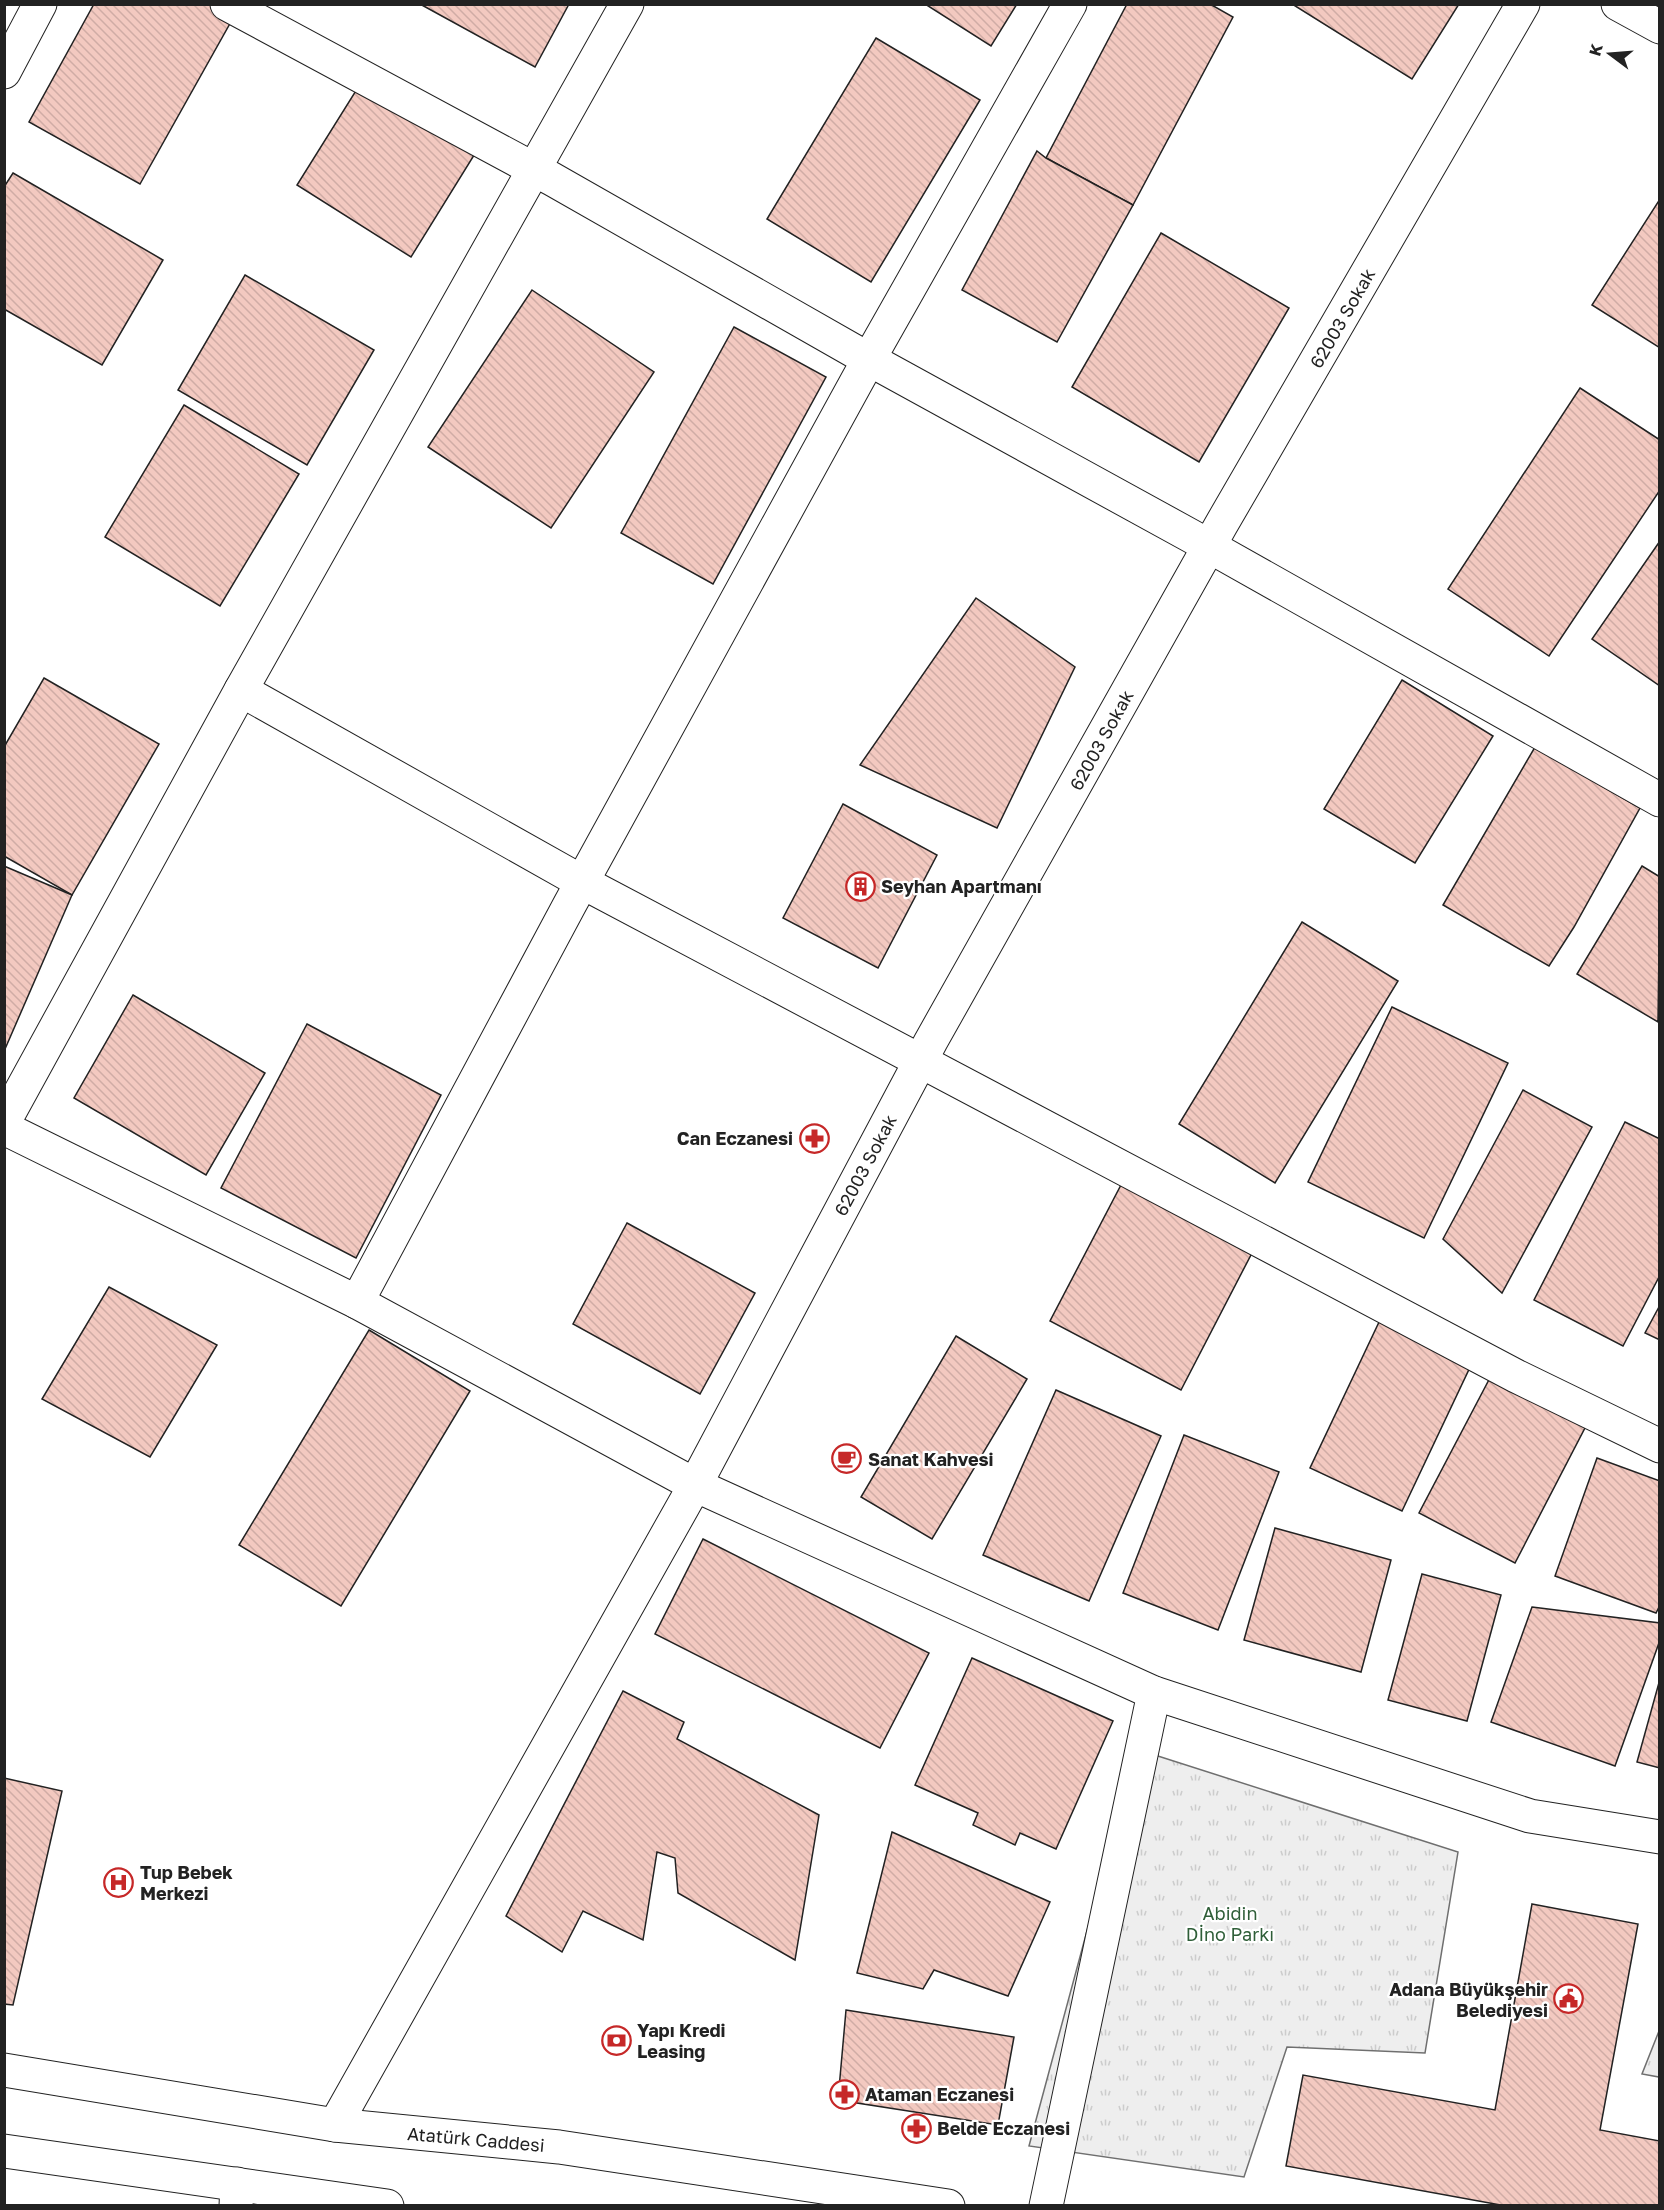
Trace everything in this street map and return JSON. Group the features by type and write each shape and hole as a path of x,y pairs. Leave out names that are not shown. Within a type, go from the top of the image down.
{"street":[{"path":"4,72 40,4"},
{"path":"227,4 534,168 869,359 1659,800"},
{"path":"4,1122 242,690 627,4"},
{"path":"357,1302 582,882 869,359 1070,4"},
{"name":"62003 Sokak","path":"334,2125 695,1485 920,1062 1209,547 1523,4"},
{"path":"1618,4 1659,27"},
{"path":"242,690 582,882 1516,1376 1659,1446"},
{"path":"4,1128 357,1302 695,1485 1154,1693 1530,1816 1659,1837"},
{"path":"1046,2205 1154,1693"},
{"name":"Atatürk Caddesi","path":"4,2070 334,2125 559,2146 948,2205"},
{"path":"4,2151 237,2195 387,2205"}],"green space":[{"name":"Abidin Dİno Parkı","path":"1136,1749 1458,1852 1425,2053 1287,2047 1244,2177 1029,2146"},
{"path":"1659,2031 1659,2077 1642,2074"}],"building":[{"path":"94,4 225,4 237,11 140,184 29,122"},
{"path":"420,4 569,4 535,67"},
{"path":"925,4 1017,4 991,46"},
{"path":"1127,4 1210,4 1233,17 1133,205 1046,158"},
{"path":"1292,4 1459,4 1412,79"},
{"path":"876,38 980,100 871,282 767,219"},
{"path":"362,81 476,152 411,257 297,185"},
{"path":"1037,151 1133,205 1057,342 962,290"},
{"path":"13,173 163,260 102,365 4,309 4,187"},
{"path":"1660,199 1660,348 1592,305"},
{"path":"1161,233 1289,308 1199,462 1072,387"},
{"path":"245,275 374,350 307,465 178,390"},
{"path":"532,290 654,372 551,528 428,447"},
{"path":"734,327 826,377 713,584 621,533"},
{"path":"1580,388 1660,440 1660,490 1549,656 1448,589"},
{"path":"184,405 299,474 220,606 105,537"},
{"path":"1660,541 1660,686 1592,639"},
{"path":"976,598 1075,667 997,828 860,765"},
{"path":"44,678 159,744 72,895 4,856 4,747"},
{"path":"1402,680 1493,736 1415,863 1324,809"},
{"path":"1535,747 1640,808 1574,927 1549,966 1443,905"},
{"name":"Seyhan Apartmanı","path":"843,804 937,855 878,968 783,918"},
{"path":"4,866 72,895 5,1049 4,1049"},
{"path":"1642,866 1660,877 1658,1022 1577,974"},
{"path":"1302,922 1398,981 1275,1183 1179,1124"},
{"path":"133,995 265,1073 206,1175 74,1098"},
{"path":"1392,1007 1508,1063 1424,1238 1308,1182"},
{"path":"307,1024 441,1095 356,1258 221,1188"},
{"path":"1523,1090 1592,1127 1502,1293 1443,1239"},
{"path":"1625,1122 1660,1139 1660,1275 1623,1346 1534,1300"},
{"path":"1122,1183 1253,1251 1181,1390 1050,1321"},
{"path":"627,1223 755,1293 700,1394 573,1324"},
{"path":"109,1287 217,1345 150,1457 42,1399"},
{"path":"1660,1305 1660,1340 1645,1333"},
{"path":"1380,1320 1472,1363 1402,1511 1310,1468"},
{"path":"369,1330 470,1391 341,1606 239,1545"},
{"path":"956,1336 1027,1379 932,1539 861,1497"},
{"path":"1492,1374 1587,1424 1515,1563 1419,1513"},
{"path":"1056,1390 1161,1436 1089,1601 983,1555"},
{"path":"1184,1435 1279,1472 1218,1630 1123,1593"},
{"path":"1597,1458 1660,1481 1660,1605 1656,1613 1555,1576"},
{"path":"1275,1528 1391,1560 1361,1672 1244,1640"},
{"path":"703,1539 929,1653 880,1748 655,1634"},
{"path":"1422,1574 1501,1595 1467,1721 1388,1700"},
{"path":"1532,1607 1660,1623 1660,1640 1615,1766 1491,1722"},
{"path":"972,1658 1113,1721 1056,1849 1020,1833 1015,1845 973,1825 978,1813 915,1785"},
{"path":"1660,1679 1660,1768 1637,1762"},
{"path":"623,1691 684,1722 677,1739 819,1815 795,1960 678,1893 675,1858 657,1852 643,1940 583,1911 562,1952 506,1916"},
{"path":"4,1778 62,1791 13,2005 4,2004"},
{"path":"892,1832 1050,1902 1008,1996 934,1970 923,1989 857,1973"},
{"name":"Adana Büyükşehir Belediyesi","path":"1532,1904 1638,1924 1600,2130 1660,2141 1660,2206 1506,2206 1286,2166 1303,2075 1495,2110"},
{"path":"846,2010 1014,2037 998,2125 838,2100"}],"place":[{"name":"Seyhan Apartmanı","path":"860,886"},
{"name":"Can Eczanesi","path":"814,1138"},
{"name":"Sanat Kahvesi","path":"847,1459"},
{"name":"Tup Bebek Merkezi","path":"119,1882"},
{"name":"Adana Büyükşehir Belediyesi","path":"1569,1999"},
{"name":"Yapı Kredi Leasing","path":"616,2040"},
{"name":"Ataman Eczanesi","path":"844,2094"},
{"name":"Belde Eczanesi","path":"916,2128"}]}
